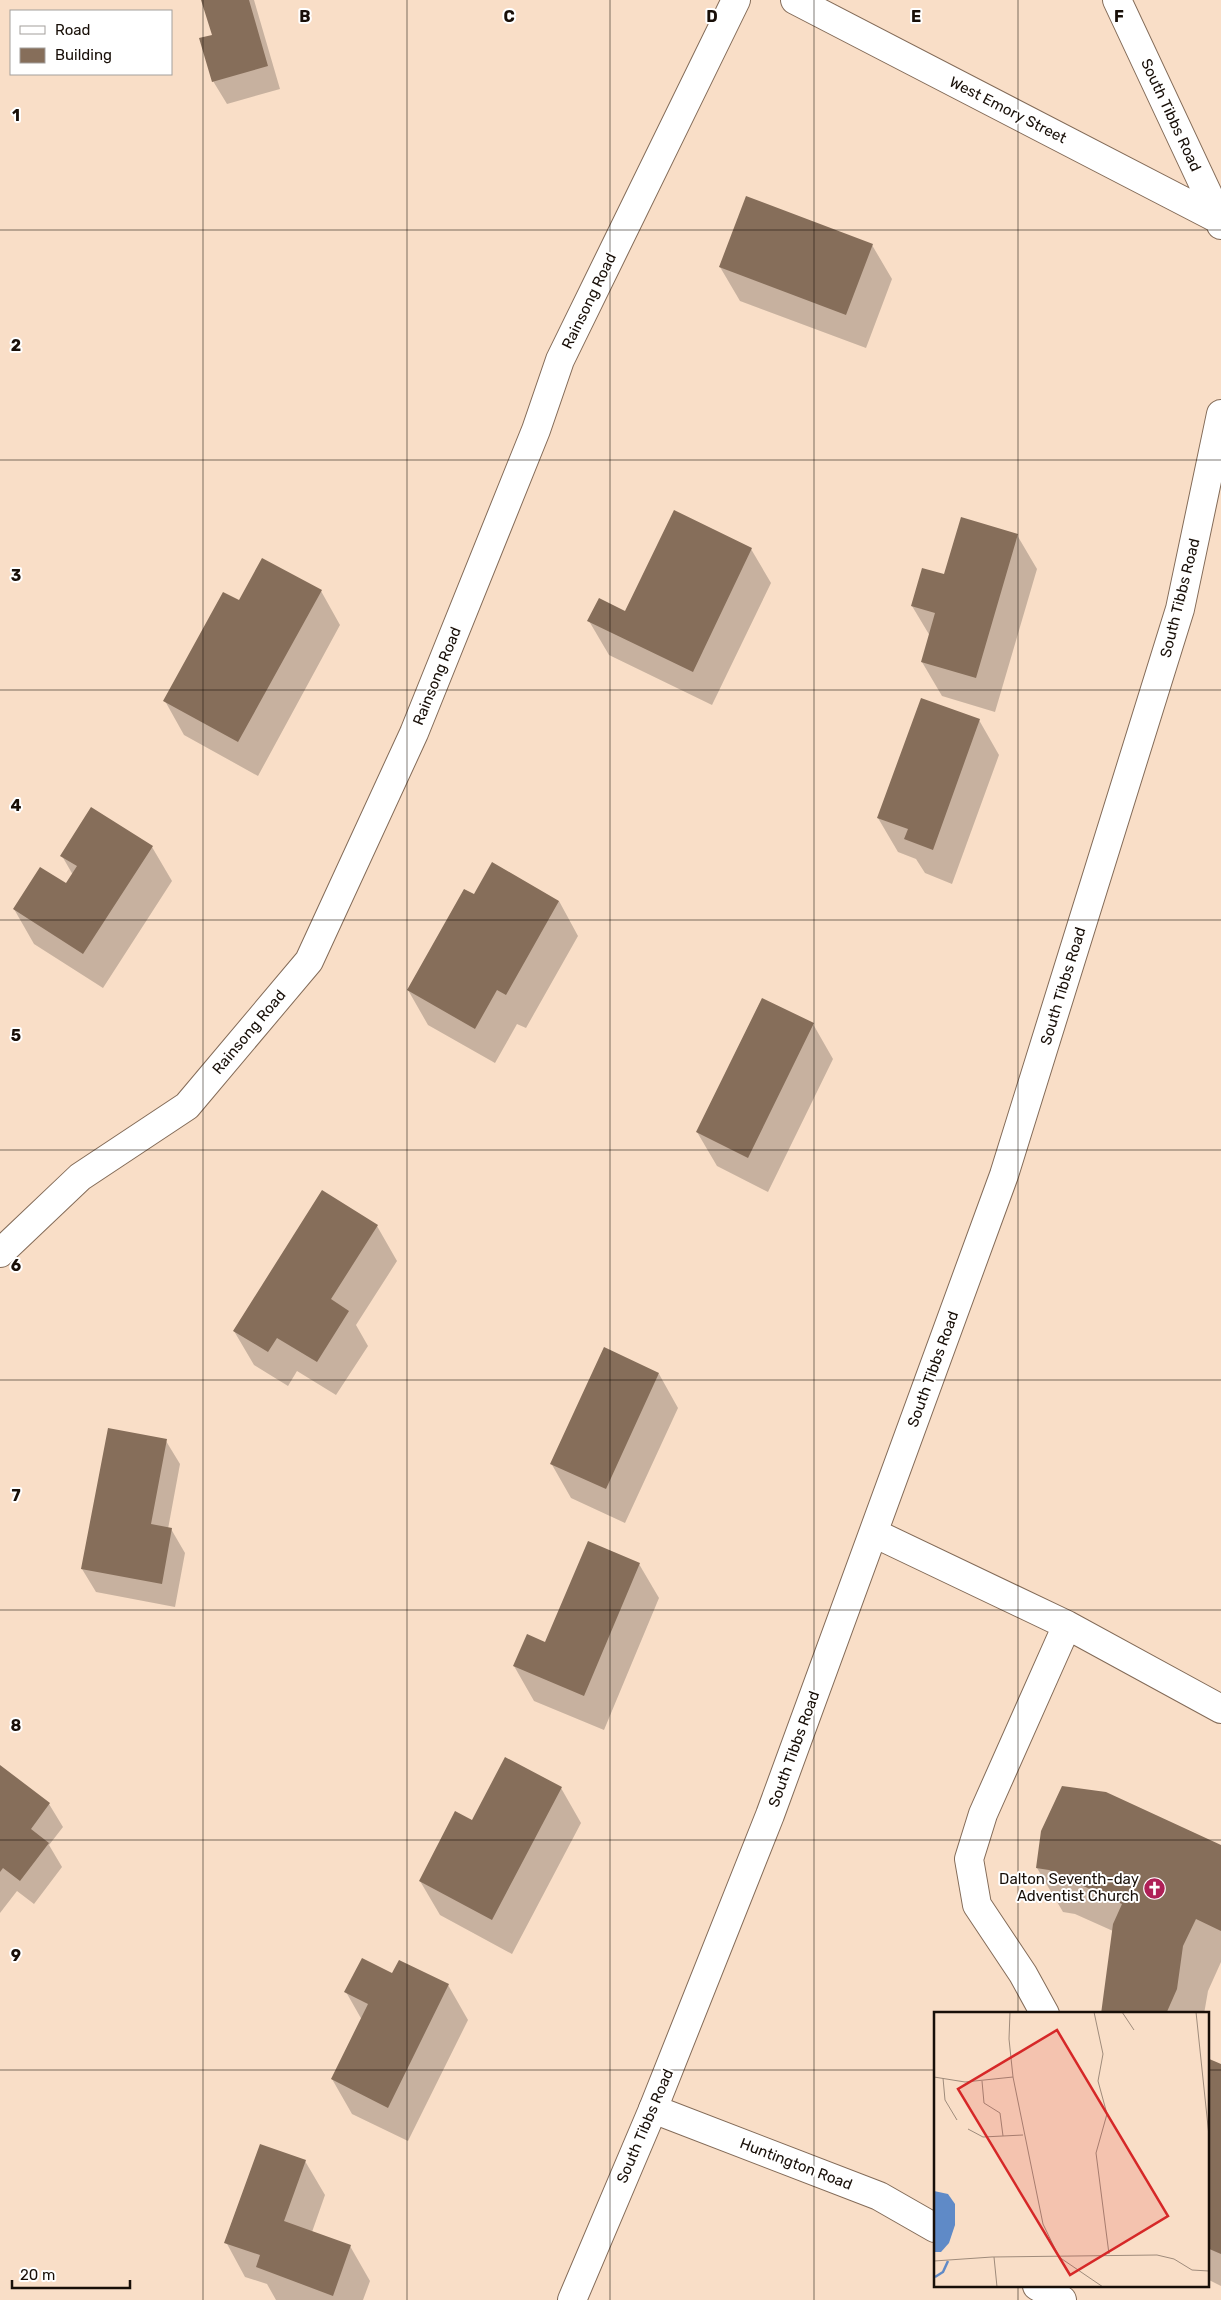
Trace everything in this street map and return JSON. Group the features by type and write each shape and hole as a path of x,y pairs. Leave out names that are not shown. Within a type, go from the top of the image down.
{"street":[{"name":"Rainsong Road","path":"0,1253 80,1177 188,1106 310,961 414,733 536,430 560,360 736,0"},
{"name":"West Emory Street","path":"795,0 1221,224"},
{"name":"South Tibbs Road","path":"1117,0 1221,224"},
{"name":"South Tibbs Road","path":"572,2300 653,2109 770,1815 1004,1174 1180,609 1221,414"},
{"path":"874,1533 1068,1625 1221,1709"},
{"path":"1044,2012 1022,1974 977,1905 969,1859 983,1814 1068,1625"},
{"name":"Huntington Road","path":"653,2109 879,2196 934,2227"},
{"path":"1041,2288 1062,2300"}],"building":[{"path":"201,0 249,0 268,66 212,82 199,38 212,35"},
{"path":"746,196 873,244 846,315 719,267"},
{"path":"674,510 752,548 693,672 587,621 599,598 625,611"},
{"path":"961,517 1018,534 976,678 921,662 935,613 911,606 922,568 944,574"},
{"path":"262,558 322,590 238,742 163,701 223,592 239,600"},
{"path":"921,698 980,719 933,850 904,839 908,829 877,818"},
{"path":"91,807 153,846 83,954 13,909 40,867 66,883 77,866 60,856"},
{"path":"492,862 559,901 506,995 497,990 475,1029 407,990 464,889 474,894"},
{"path":"762,998 814,1023 748,1158 696,1132"},
{"path":"322,1190 378,1225 331,1299 349,1311 317,1362 277,1338 268,1352 233,1331"},
{"path":"604,1347 659,1373 606,1489 550,1464"},
{"path":"108,1428 167,1439 151,1524 172,1528 162,1584 81,1569"},
{"path":"588,1541 640,1563 584,1696 513,1666 527,1634 545,1642"},
{"path":"505,1757 562,1787 492,1920 419,1881 455,1811 472,1820"},
{"path":"0,1765 50,1803 31,1829 49,1843 20,1881 3,1868 0,1872"},
{"name":"Dalton Seventh-day Adventist Church","path":"1062,1786 1106,1792 1221,1845 1221,1931 1196,1919 1183,1946 1177,1989 1167,2012 1101,2012 1113,1924 1122,1904 1049,1870 1036,1868 1041,1831"},
{"path":"362,1958 392,1973 399,1960 449,1984 388,2108 331,2079 368,2004 344,1992"},
{"path":"1208,2058 1221,2064 1221,2254 1208,2248"},
{"path":"260,2144 306,2160 284,2221 351,2245 333,2296 256,2267 260,2255 224,2243"}],"place":[{"name":"Dalton Seventh-day Adventist Church","path":"1155,1888"}]}
